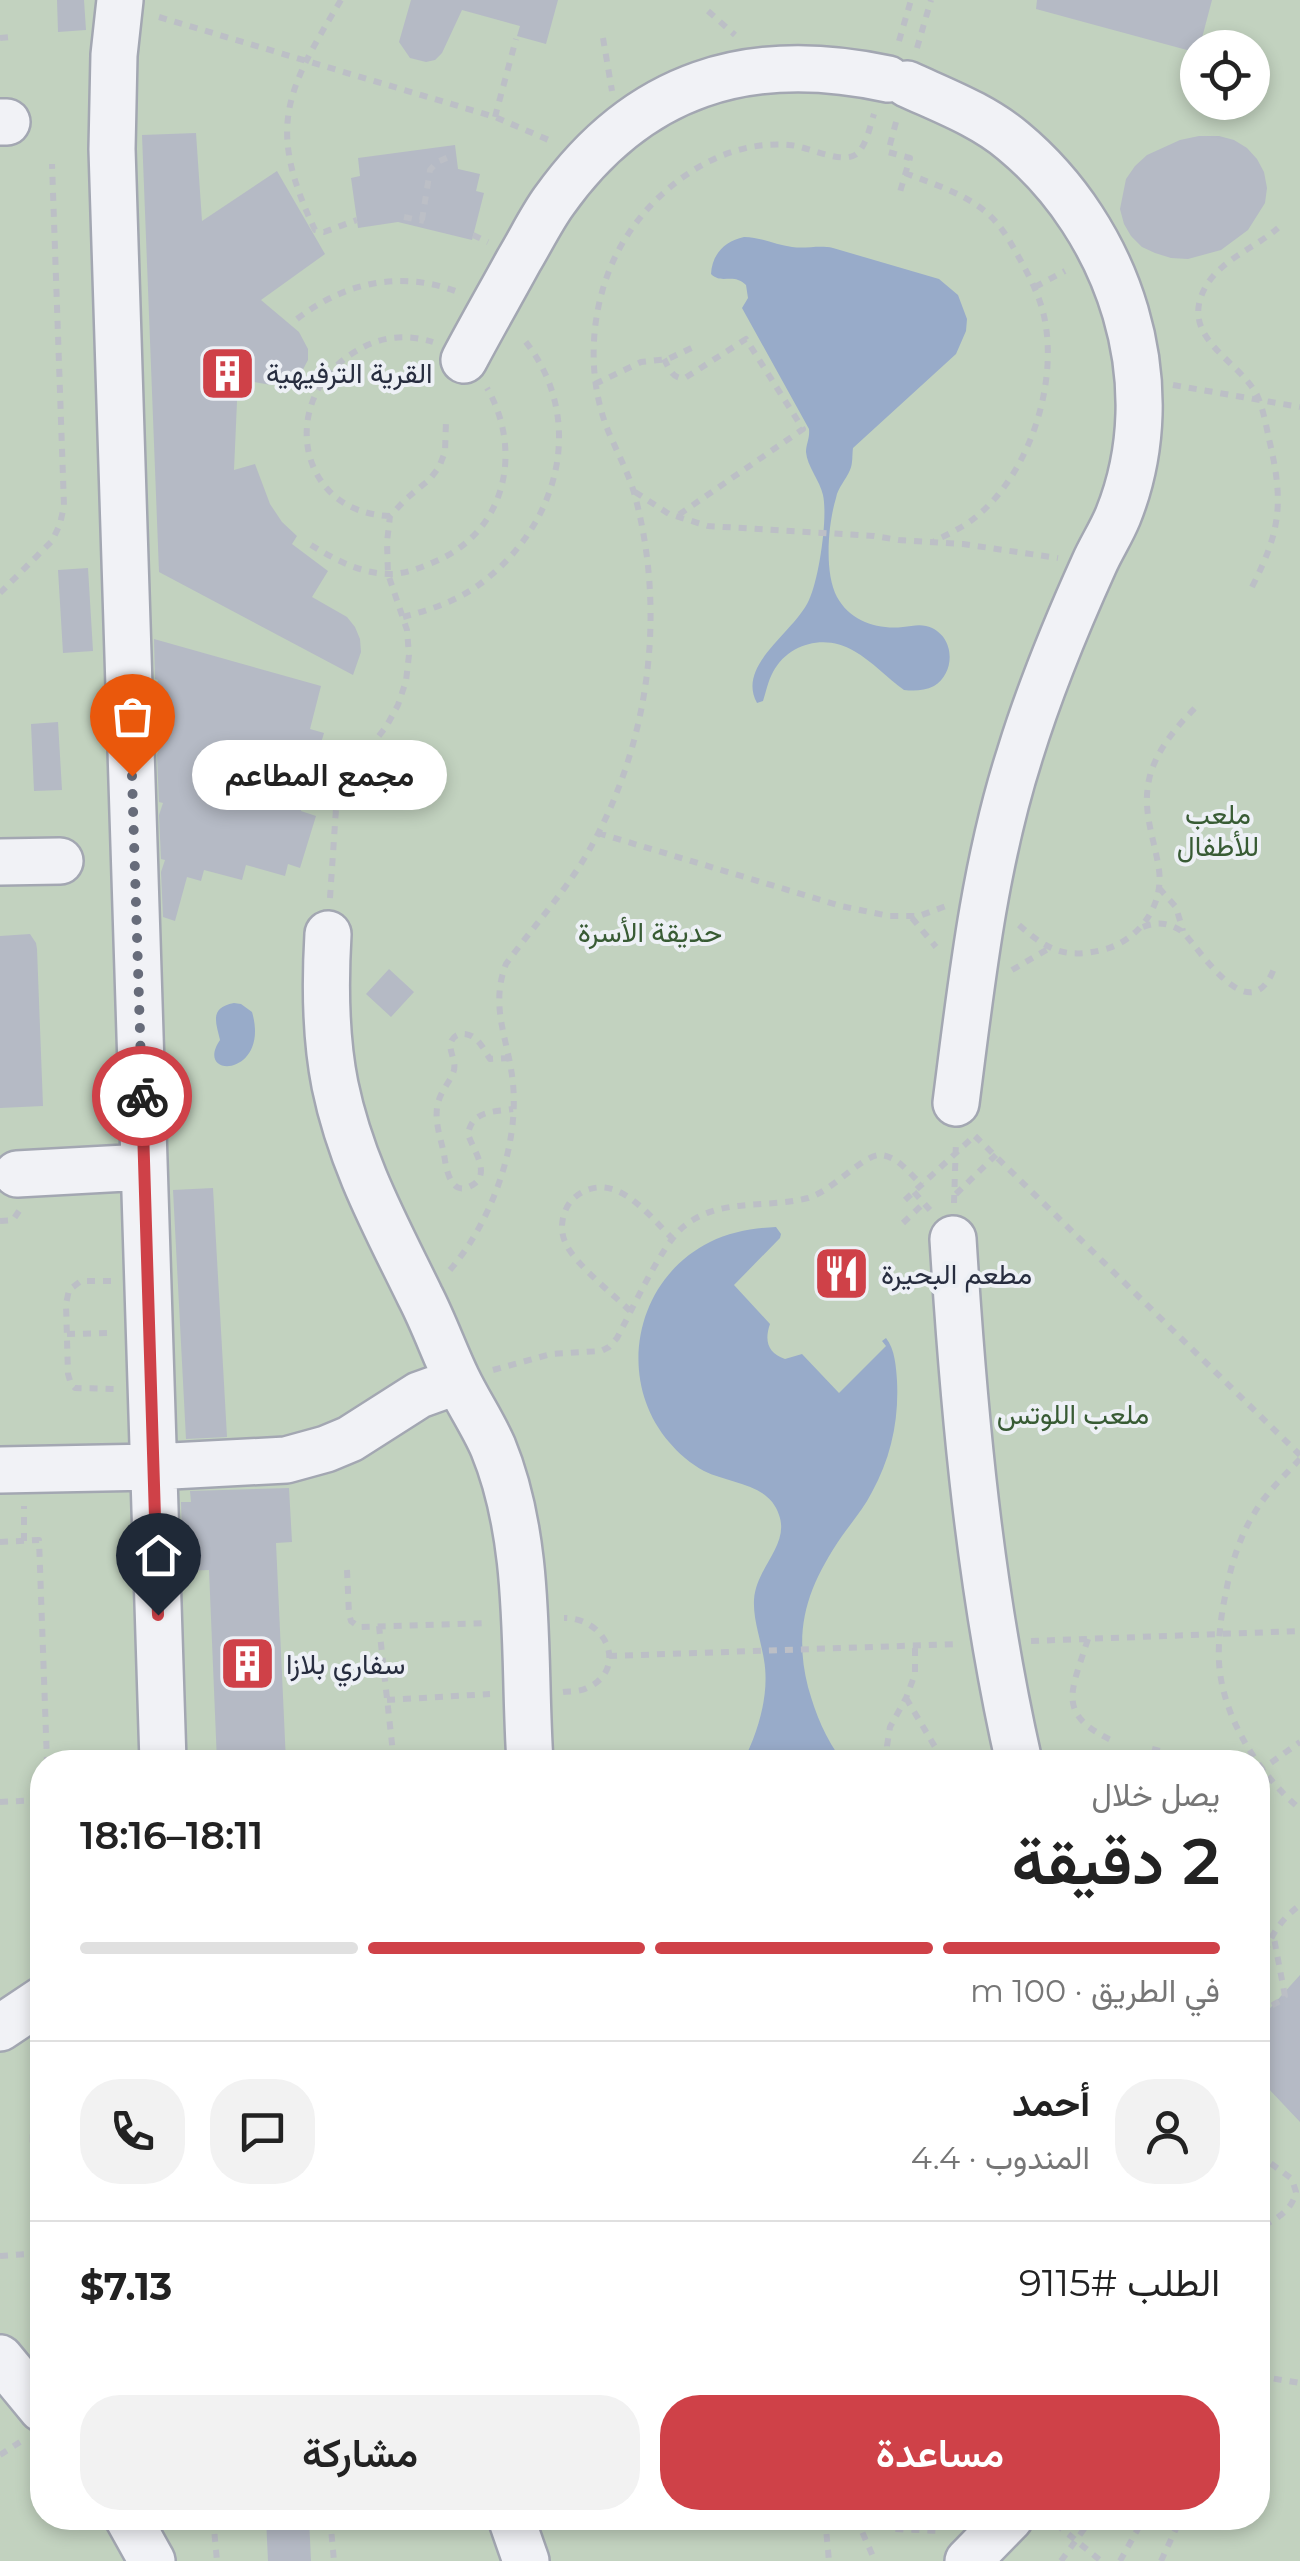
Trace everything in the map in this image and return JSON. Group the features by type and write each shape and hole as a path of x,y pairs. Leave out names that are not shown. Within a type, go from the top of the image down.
{"street":[{"path":"120,3 114,55 112,150 164,1750"},
{"path":"464,360 554,200 619,128 676,94 740,73 810,67 846,70 897,82 983,120 1011,139 1060,187 1081,214 1114,274 1133,343 1138,378 1135,448 1118,516 1094,562 1041,689 1000,820 971,987 967,1121"},
{"path":"0,862 60,862"},
{"path":"328,934 328,1033 334,1083 346,1132 363,1179 492,1446 507,1494 522,1578 529,1750"},
{"path":"17,1174 144,1167"},
{"path":"941,1222 983,1574 1016,1750"},
{"path":"0,1470 286,1460 350,1438 419,1394 458,1381"},
{"path":"0,2028 30,2008"},
{"path":"0,2358 30,2394"},
{"path":"135,2530 152,2561"},
{"path":"515,2530 526,2561"},
{"path":"959,2545 987,2530"}],"path":[{"path":"341,0 306,59 291,96 287,144 292,172 315,230 324,232 356,220"},
{"path":"422,1300 472,1241 500,1177 514,1109 509,1058 499,1014 500,980 506,964 571,878 598,833 631,750 647,671 652,621 644,528 595,384 594,337 608,273 618,250 648,207 690,172 716,159 757,146 794,145 842,158 856,154 897,82 911,0"},
{"path":"120,3 495,116 555,143 584,165"},
{"path":"0,38 10,37"},
{"path":"495,116 516,39"},
{"path":"404,217 424,221 430,170 450,157"},
{"path":"0,593 52,541 64,506 52,164"},
{"path":"906,173 974,202 1000,226 1036,287 1046,326 1048,370 1041,412 1025,453 1001,491 969,522 934,542"},
{"path":"1252,587 1268,555 1279,512 1277,471 1259,399 1246,378 1206,338 1199,306 1204,289 1224,265 1278,228"},
{"path":"298,319 314,306 374,282 424,282 447,288 470,296 512,326 530,346 553,395 558,421 556,474 535,526 519,548 477,586 454,600 403,617"},
{"path":"311,545 346,564 388,574 412,570 466,544 494,509 506,466 502,421 486,386 464,360 444,345 420,338 398,337 368,344 332,367 320,382 307,418 311,459 321,479 342,503 359,512 390,516"},
{"path":"664,360 676,377 685,378 746,338 803,429 676,517"},
{"path":"595,384 641,362 664,360 698,345"},
{"path":"1138,378 1300,407"},
{"path":"328,934 337,794 386,727 406,680 407,630 388,574 390,516 439,467 445,452 446,422"},
{"path":"634,492 676,517 708,526 874,536 1094,562"},
{"path":"598,833 841,906 889,916 926,914 988,890 1006,912 1048,948 1074,954 1104,950 1132,937 1150,915 1160,873 1148,826 1146,800 1151,772 1162,748 1199,704"},
{"path":"1159,888 1176,907 1183,932"},
{"path":"1142,927 1166,924 1183,932 1230,985 1244,993 1260,991 1275,966"},
{"path":"509,1058 490,1059 478,1040 467,1034 452,1040 455,1067 441,1092 437,1120 450,1182 466,1187 479,1178 479,1160 468,1134 474,1118 514,1109"},
{"path":"967,1121 1300,1457 1254,1513 1230,1571 1219,1665 1234,1719 1250,1750"},
{"path":"941,1222 955,1194 955,1154 967,1121"},
{"path":"905,1200 955,1154 967,1121"},
{"path":"941,1222 955,1194 998,1152"},
{"path":"458,1381 551,1354 601,1351 617,1338 672,1238 698,1217 720,1208 790,1201 821,1193 872,1157 882,1155 895,1159 922,1185"},
{"path":"631,1312 565,1244 561,1228 571,1200 582,1191 612,1188 625,1194 672,1238"},
{"path":"914,1192 941,1222"},
{"path":"903,1223 924,1203"},
{"path":"148,1282 80,1281 69,1290 66,1304 68,1374 75,1388 151,1388"},
{"path":"0,1542 39,1540 48,1750"},
{"path":"347,1570 351,1620 359,1627 482,1623"},
{"path":"379,1626 393,1750"},
{"path":"609,1656 1300,1631"},
{"path":"1088,1639 1071,1698 1088,1728 1115,1742"},
{"path":"888,1750 890,1727 915,1674 915,1646"},
{"path":"387,1700 485,1694"},
{"path":"906,1698 937,1750"},
{"path":"1270,1763 1300,1742"},
{"path":"1152,1748 1157,1750"},
{"path":"1270,1780 1300,1808"},
{"path":"0,1802 30,1801"},
{"path":"1270,1939 1286,1916 1300,1905"},
{"path":"1270,2007 1286,1996 1273,1933"},
{"path":"1270,2163 1297,2183 1291,2206 1270,2222"},
{"path":"0,2256 30,2254"},
{"path":"1270,2378 1300,2384"},
{"path":"214,2530 217,2561"},
{"path":"331,2530 334,2561"},
{"path":"826,2530 828,2561"},
{"path":"862,2530 876,2561"},
{"path":"920,2530 946,2532 959,2545"},
{"path":"1064,2530 1101,2561"},
{"path":"1060,2561 1083,2530"},
{"path":"1120,2561 1137,2530"},
{"path":"1160,2561 1175,2530"}],"green space":[{"name":"حديقة الأسرة","path":"0,0 1300,0 1300,2561 0,2561"}],"water":[{"path":"744,237 792,247 833,248 939,279 958,295 967,319 956,354 853,448 851,468 837,494 829,534 833,587 849,612 875,625 923,625 943,636 950,653 947,672 930,688 904,690 854,651 821,642 799,648 780,662 771,675 763,701 757,703 753,689 760,662 802,612 813,590 822,548 824,505 807,457 809,429 742,308 748,298 746,285 737,279 719,279 711,274 721,250"},
{"path":"234,1003 252,1012 255,1034 243,1060 223,1066 216,1062 214,1053 220,1040 216,1017 221,1008"},
{"path":"776,1227 781,1234 734,1285 770,1324 767,1336 771,1350 785,1359 802,1354 839,1393 886,1346 882,1341 886,1338 895,1364 897,1410 884,1466 869,1498 820,1572 803,1626 808,1687 835,1750 748,1750 758,1726 765,1686 754,1600 760,1577 780,1536 779,1515 774,1504 758,1490 690,1462 652,1417 642,1389 638,1361 641,1332 664,1280 684,1259 710,1242"}],"building":[{"path":"57,0 84,0 86,30 58,32"},
{"path":"411,0 558,0 546,44 517,36 520,26 462,10 442,53 426,62 410,58 399,42"},
{"path":"1037,0 1212,0 1204,30 1180,30 1180,48 1036,9"},
{"name":"القرية الترفيهية","path":"196,133 202,221 277,171 325,254 261,300 299,332 308,349 308,360 291,383 271,385 238,379 234,470 255,464 270,504 297,536 292,544 328,571 312,597 347,617 355,627 361,652 353,675 159,572 142,135"},
{"path":"1199,136 1219,136 1247,148 1264,172 1265,203 1248,230 1221,250 1188,259 1171,258 1142,247 1124,224 1120,209 1126,179 1147,155"},
{"path":"455,145 458,169 480,174 476,191 484,193 472,240 398,222 358,228 351,178 360,176 358,158"},
{"path":"88,568 93,651 63,653 58,570"},
{"path":"154,639 321,686 310,729 324,733 301,811 316,816 300,868 288,864 285,876 246,865 242,880 204,870 201,881 187,877 175,921 163,917 161,872 165,860 161,859 159,815 163,803 159,802 157,755 167,722 156,719"},
{"path":"58,722 62,790 34,791 31,724"},
{"path":"30,934 37,949 43,1106 0,1108 0,936"},
{"path":"389,969 414,992 391,1017 366,994"},
{"path":"213,1188 227,1437 186,1439 173,1190"},
{"name":"سفاري بلازا","path":"289,1488 292,1542 276,1543 285,1750 216,1750 209,1570 183,1571 181,1502 191,1502 190,1491"},
{"path":"1300,1975 1300,2122 1270,2090 1270,2008"},
{"path":"267,2530 310,2530 311,2561 268,2561"}],"way so far":[{"path":"132,776 142,1096"}],"place":[{"name":"القرية الترفيهية","path":"227,373"},
{"name":"مجمع المطاعم","path":"132,776"},
{"name":"مطعم البحيرة","path":"842,1274"},
{"name":"سفاري بلازا","path":"247,1664"}],"route":[{"path":"142,1096 158,1615"}],"park label":[{"name":"ملعب للأطفال","path":"1218,830"},
{"name":"ملعب اللوتس","path":"1073,1414"}]}
